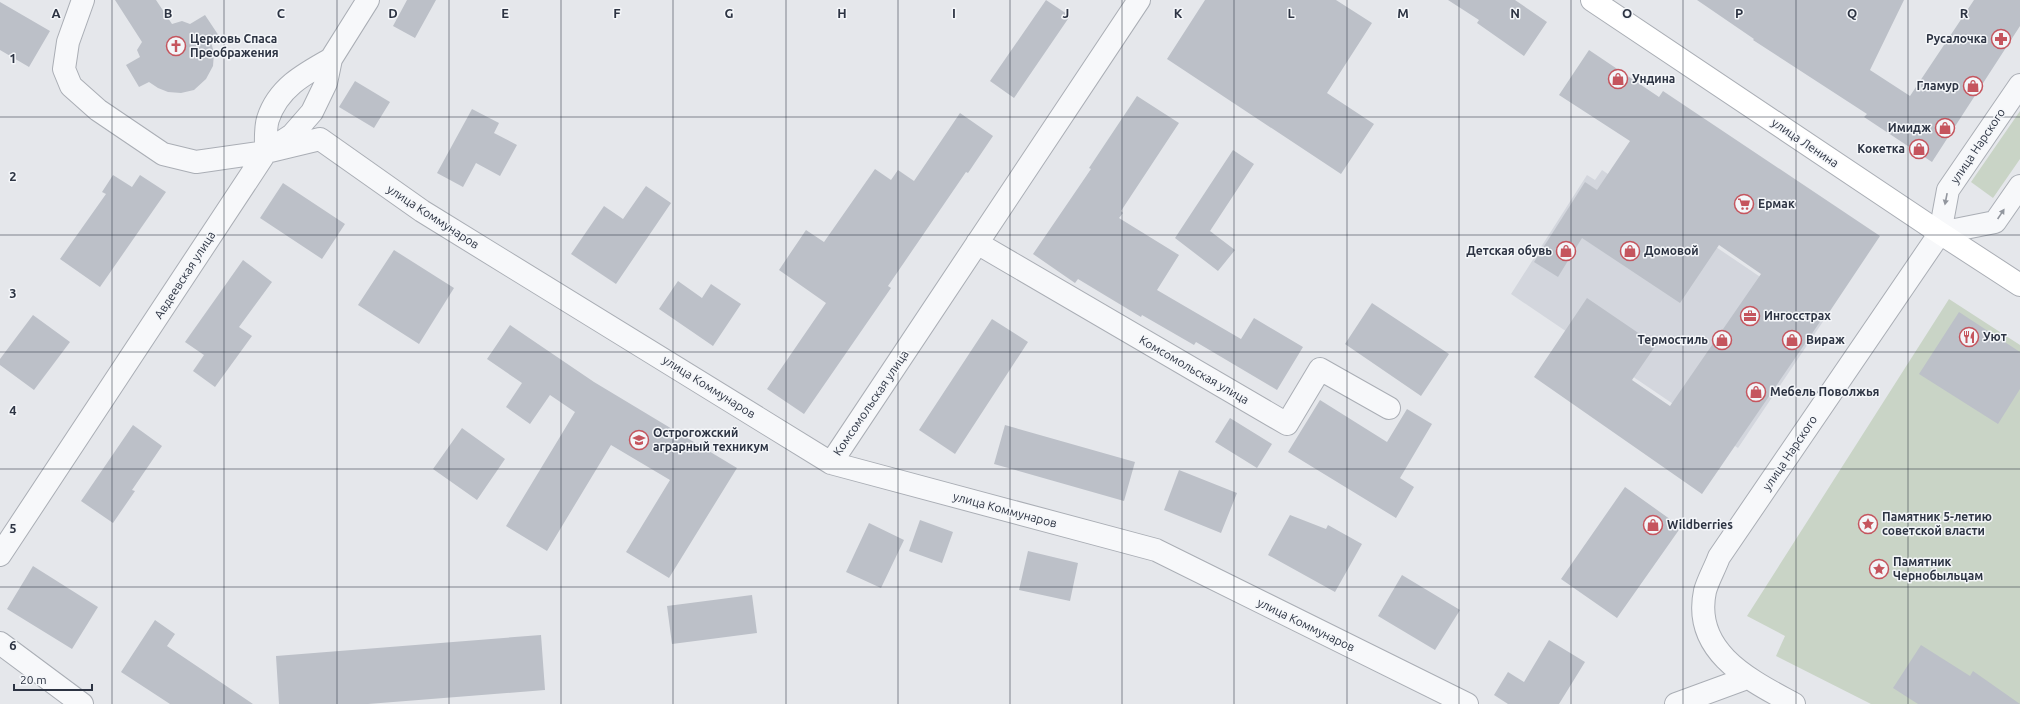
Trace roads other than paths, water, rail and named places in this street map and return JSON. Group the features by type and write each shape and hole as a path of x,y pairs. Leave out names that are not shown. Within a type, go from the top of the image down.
{"main road":[{"name":"улица Ленина","path":"1592,0 2020,285"}],"street":[{"name":"улица Коммунаров","path":"83,0 68,42 64,69 71,86 98,110 131,134 163,154 196,162 266,152 320,139 422,211 831,463 1156,550 1467,704"},
{"name":"Авдеевская улица","path":"0,555 266,152 292,135 312,112 326,82 331,59 368,0"},
{"name":"Комсомольская улица","path":"831,463 1139,0"},
{"path":"266,152 267,119 281,92 304,74 331,59"},
{"name":"улица Нарского","path":"1747,678 1719,654 1710,638 1704,619 1705,591 1719,557 1940,233 1948,190 2020,85"},
{"path":"1940,233 1996,222 2020,186"},
{"name":"Комсомольская улица","path":"977,243 1287,424 1320,368 1389,408"},
{"path":"0,643 82,704"},
{"path":"1676,704 1747,678 1794,704"}],"place":[{"name":"Русалочка","path":"2001,39"},
{"name":"Церковь Спаса Преображения","path":"176,46"},
{"name":"Ундина","path":"1618,79"},
{"name":"Гламур","path":"1973,86"},
{"name":"Имидж","path":"1945,128"},
{"name":"Кокетка","path":"1919,149"},
{"name":"Ермак","path":"1744,204"},
{"name":"Детская обувь","path":"1566,251"},
{"name":"Домовой","path":"1630,251"},
{"name":"Ингосстрах","path":"1750,316"},
{"name":"Уют","path":"1969,337"},
{"name":"Термостиль","path":"1722,340"},
{"name":"Вираж","path":"1792,340"},
{"name":"Мебель Поволжья","path":"1756,392"},
{"name":"Острогожский аграрный техникум","path":"639,440"},
{"name":"Памятник 5-летию советской власти","path":"1868,524"},
{"name":"Wildberries","path":"1653,525"},
{"name":"Памятник Чернобыльцам","path":"1879,569"}]}
